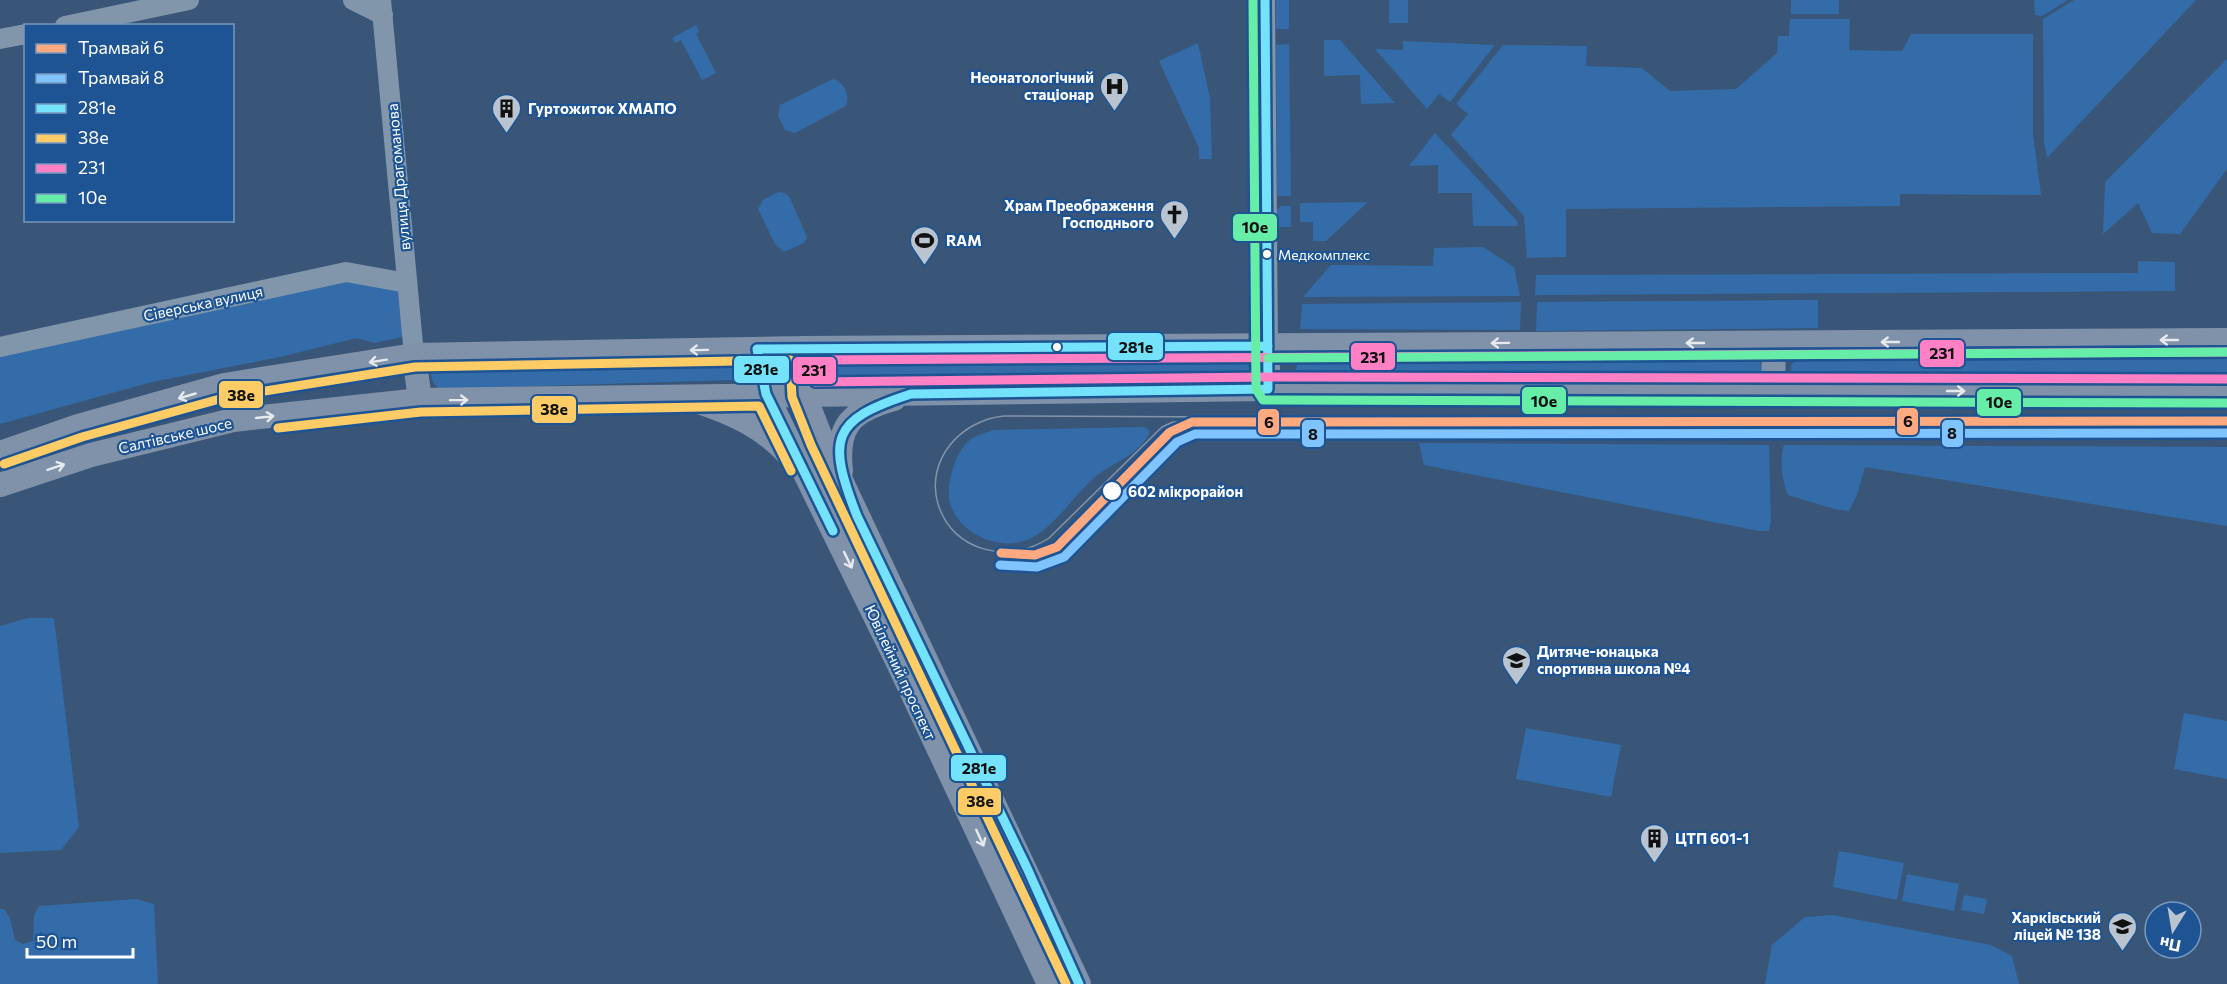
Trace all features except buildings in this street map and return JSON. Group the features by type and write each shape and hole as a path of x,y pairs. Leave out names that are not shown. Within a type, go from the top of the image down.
{"main road":[{"path":"0,453 78,426 224,385 414,355 801,348 2227,340"},
{"path":"1773,391 1774,343"},
{"path":"1268,346 1268,389"},
{"path":"801,348 804,394"},
{"name":"Ювілейний проспект","path":"757,349 766,394 1049,984"},
{"path":"414,355 420,400"},
{"name":"Салтівське шосе","path":"0,485 91,455 233,420 420,400 1268,389 2227,391"},
{"name":"Ювілейний проспект","path":"804,394 917,644 1027,868 1080,984"},
{"path":"843,482 838,448 844,428 856,415 877,404 911,394"},
{"path":"680,395 716,407 758,427 784,449 807,477"}],"street":[{"path":"74,24 189,0"},
{"path":"353,0 382,7"},
{"path":"1265,0 1268,346"},
{"name":"вулиця Драгоманова","path":"382,7 414,355"},
{"path":"0,39 24,33"},
{"name":"Сіверська вулиця","path":"0,347 346,272 407,283"}],"shaded area":[{"path":"1276,0 1289,0 1289,29 1276,29"},
{"path":"1389,0 1408,0 1408,23 1389,23"},
{"path":"1791,0 1839,0 1839,14 1791,14"},
{"path":"2034,0 2068,0 2042,16 2035,15"},
{"path":"2074,0 2196,0 2047,158 2044,142 2043,19"},
{"path":"1790,19 1850,19 1849,50 1902,51 1911,34 2033,34 2033,134 2041,195 1900,194 1900,206 1566,209 1566,257 1527,258 1524,216 1451,135 1468,114 1456,104 1503,45 1587,46 1586,66 1642,68 1670,91 1736,89 1777,53 1778,36 1789,36"},
{"path":"696,25 699,32 696,34 716,73 702,80 681,40 675,43 672,38"},
{"path":"1324,40 1340,40 1395,103 1361,104 1360,75 1324,76"},
{"path":"1403,41 1495,45 1450,102 1439,94 1427,109 1375,49 1403,50"},
{"path":"1198,43 1210,98 1212,159 1199,159 1199,148 1159,61"},
{"path":"1289,44 1291,196 1277,196 1276,45"},
{"path":"2227,59 2227,169 2180,234 2152,233 2138,203 2103,234 2105,182"},
{"path":"833,79 841,83 846,90 846,106 795,133 785,130 778,116 780,105"},
{"path":"1435,133 1517,221 1518,226 1473,226 1472,193 1438,193 1438,165 1409,166"},
{"path":"778,192 785,193 790,198 807,237 804,243 784,252 775,244 758,209 763,200"},
{"path":"1368,202 1326,241 1313,241 1313,222 1300,222 1300,203"},
{"path":"1281,206 1291,206 1291,227 1273,227 1276,211"},
{"path":"1483,247 1514,267 1520,296 1303,297 1331,265 1433,266 1434,248"},
{"path":"2138,261 2175,262 2175,291 1535,295 1536,275 2138,273"},
{"path":"346,272 407,283 413,335 374,343 357,338 280,357 152,382 0,424 0,347"},
{"path":"1818,300 1818,328 1536,331 1537,302"},
{"path":"1521,302 1520,330 1300,329 1302,304"},
{"path":"2227,357 2227,374 1797,378 1791,371 1791,365 1797,360"},
{"path":"1756,359 1760,362 1762,371 1755,378 1299,376 1296,371 1297,364 1301,361"},
{"path":"732,360 738,368 733,380 440,389 435,385 431,376 433,366"},
{"path":"1247,363 1252,371 1247,380 826,382 822,371 827,365"},
{"path":"1145,427 1150,431 1140,446 1101,472 1054,521 1027,540 1005,543 982,538 963,525 951,506 949,485 955,462 965,444 979,435 993,430"},
{"path":"1419,443 1769,445 1771,521 1769,531 1759,531 1424,465"},
{"path":"1784,445 2227,447 2227,526 1865,467 1857,495 1849,511 1834,509 1788,495 1782,470"},
{"path":"28,618 54,618 79,827 61,850 0,853 0,626"},
{"path":"2184,713 2227,721 2227,779 2174,769"},
{"path":"1526,728 1621,745 1611,797 1516,779"},
{"path":"1839,851 1904,863 1897,900 1833,887"},
{"path":"1907,874 1959,884 1954,911 1902,901"},
{"path":"1964,895 1987,899 1984,914 1961,910"},
{"path":"136,899 154,904 158,984 0,984 0,909 4,909 10,918 15,940 23,944 33,941 34,915 39,906"},
{"path":"1833,915 1991,945 2012,956 2019,984 1765,984 1772,945 1805,917"}],"tram line":[{"path":"1192,422 1173,422 1162,427 1049,538 1034,546 1017,551 1001,552 969,543 956,534 945,521 938,504 935,488 942,458 961,434 988,419 1004,416 1232,417"},
{"name":"6","path":"1001,553 1035,555 1057,547 1170,432 1192,422 2227,421"},
{"name":"8","path":"1000,565 1037,567 1064,557 1177,442 1195,434 2227,433"}],"transit line":[{"name":"10е","path":"1253,0 1256,389 1263,400 2227,403"},
{"name":"281е","path":"1079,984 1027,868 857,516 841,468 842,436 850,424 864,413 911,394 1268,389 1265,0"},
{"name":"281е","path":"833,531 766,394 757,349 1268,346"},
{"name":"231","path":"2227,352 814,360 815,382 1268,377 2227,379"},
{"name":"10е","path":"1268,358 2227,352"},
{"name":"38е","path":"4,464 82,437 227,397 415,367 790,360 792,397 811,445 1066,984"},
{"name":"38е","path":"278,428 421,412 759,406 791,471"}],"place":[{"name":"Неонатологічний стаціонар","path":"1115,112"},
{"name":"Гуртожиток ХМАПО","path":"507,134"},
{"name":"Храм Преображення Господнього","path":"1175,240"},
{"name":"Медкомплекс","path":"1267,254"},
{"name":"RAM","path":"925,266"},
{"name":"602 мікрорайон","path":"1112,491"},
{"name":"Дитяче-юнацька спортивна школа №4","path":"1516,686"},
{"name":"ЦТП 601-1","path":"1654,864"},
{"name":"Харківський ліцей № 138","path":"2122,952"}]}
